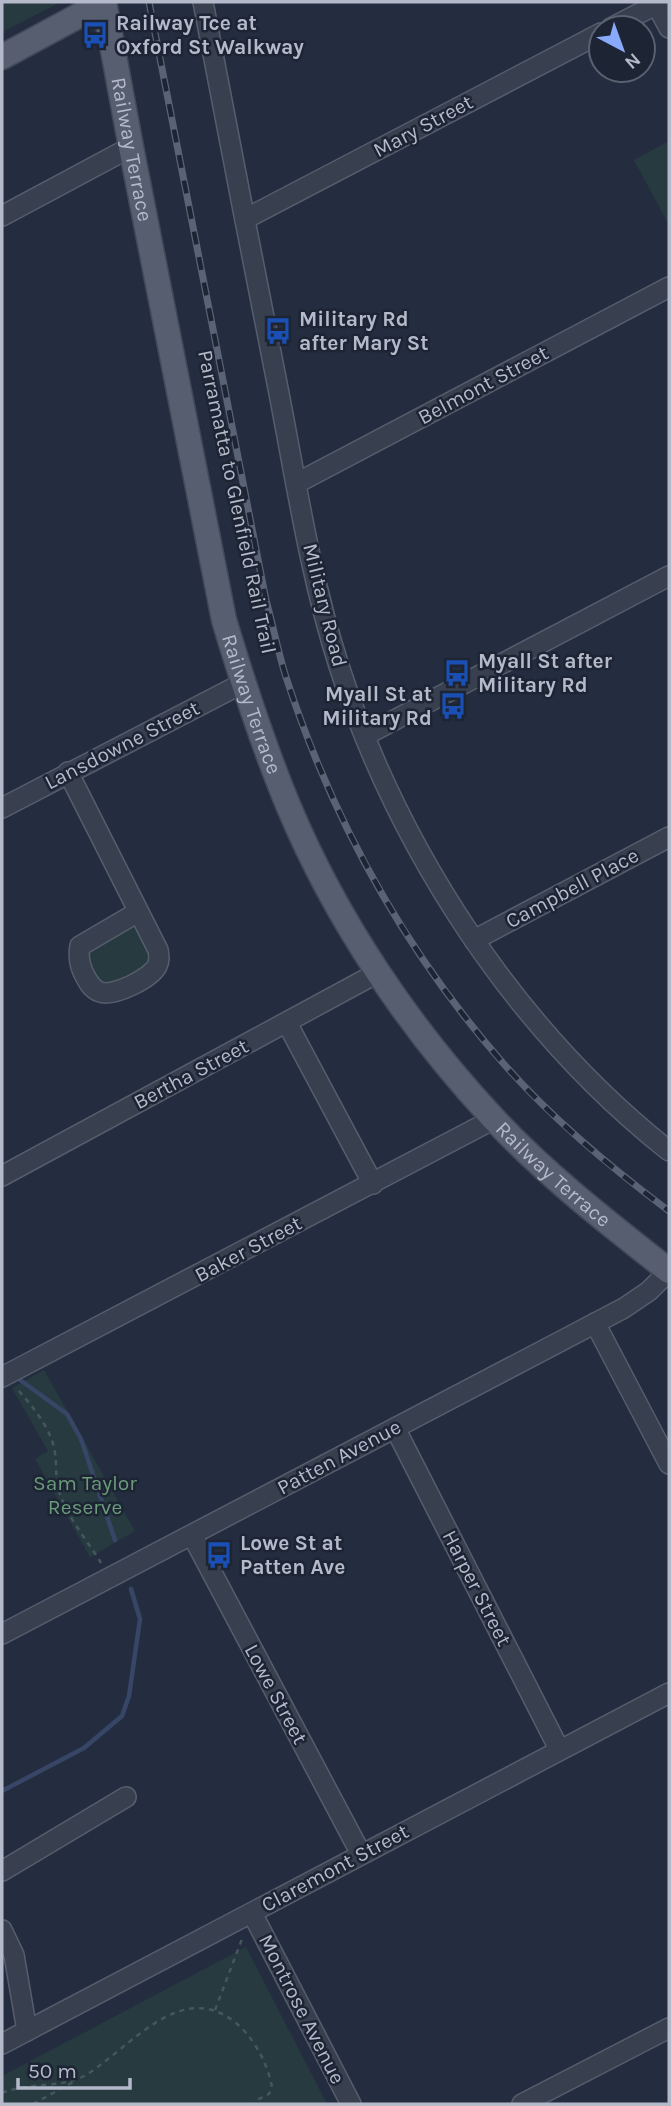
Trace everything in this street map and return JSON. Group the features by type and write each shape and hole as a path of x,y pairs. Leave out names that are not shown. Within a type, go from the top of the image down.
{"main road":[{"path":"2,57 104,2"},
{"name":"Railway Terrace","path":"104,2 224,620 243,683 298,828 362,947 451,1069 494,1119 583,1203 669,1271"}],"street":[{"name":"Military Road","path":"203,2 324,611 339,664 366,735 417,848 474,940 546,1032 591,1080 669,1151"},
{"path":"637,14 658,3 669,28"},
{"name":"Mary Street","path":"245,219 587,40"},
{"path":"2,216 131,147"},
{"name":"Belmont Street","path":"297,483 669,286"},
{"path":"366,735 669,576"},
{"name":"Lansdowne Street","path":"2,808 243,683"},
{"path":"68,772 158,950 160,959 151,973 117,992 97,992 89,984 80,965 80,946 138,912"},
{"name":"Campbell Place","path":"474,940 669,837"},
{"name":"Bertha Street","path":"2,1175 379,972"},
{"path":"286,1023 373,1184"},
{"name":"Baker Street","path":"4,1376 494,1119"},
{"path":"650,1136 669,1126"},
{"name":"Patten Avenue","path":"2,1634 624,1308 649,1291 669,1271"},
{"path":"595,1322 669,1465"},
{"name":"Harper Street","path":"395,1428 559,1749"},
{"name":"Lowe Street","path":"192,1535 361,1854"},
{"name":"Claremont Street","path":"2,2044 669,1693"},
{"path":"2,1871 126,1797"},
{"name":"Montrose Avenue","path":"252,1913 351,2104"},
{"path":"2,1930 14,1955 27,2031"},
{"path":"522,2104 669,2028"}],"path":[{"path":"19,1391 36,1411 50,1436 55,1452 59,1491 68,1511 122,1571"},
{"path":"215,2010 242,1939"},
{"path":"33,2104 84,2076 166,2016 186,2010 215,2010 236,2023 251,2038 270,2077 272,2087 269,2094 253,2104"},
{"path":"2,2093 20,2086 70,2082 84,2076"}],"green space":[{"path":"2,2 61,2 2,32"},
{"path":"669,141 669,225 634,160"},
{"path":"132,927 140,930 152,953 149,965 112,985 98,982 86,960 86,952"},
{"name":"Sam Taylor Reserve","path":"44,1370 135,1531 90,1557 35,1459 48,1451 12,1388"},
{"path":"246,1947 327,2104 2,2104 2,2076"}],"waterway":[{"path":"16,1377 67,1414 81,1439 115,1540"},
{"path":"2,1791 84,1748 122,1716 129,1696 140,1619 131,1589"}],"railway":[{"path":"149,2 266,600 286,677 326,781 349,832 403,929 467,1020 522,1084 562,1123 603,1160 669,1211"}],"place":[{"name":"Railway Tce at Oxford St Walkway","path":"95,35"},
{"name":"Military Rd after Mary St","path":"278,331"},
{"name":"Myall St after Military Rd","path":"457,673"},
{"name":"Myall St at Military Rd","path":"453,706"},
{"name":"Lowe St at Patten Ave","path":"219,1555"}]}
